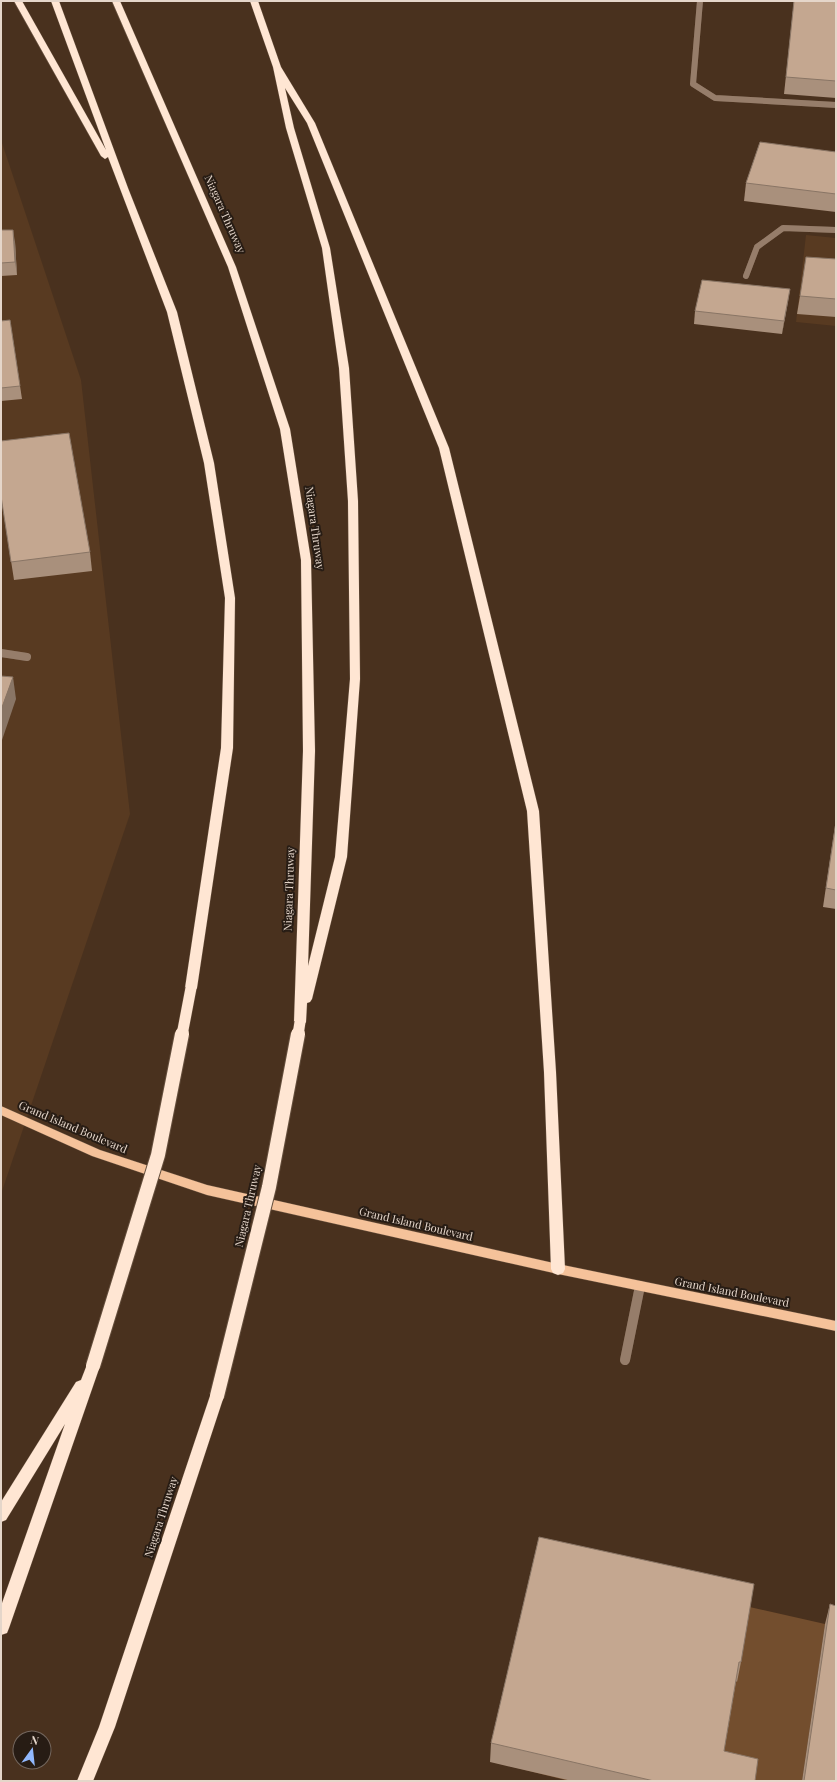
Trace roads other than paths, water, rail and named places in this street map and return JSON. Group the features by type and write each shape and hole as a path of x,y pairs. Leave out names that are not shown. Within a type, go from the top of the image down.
{"highway":[{"path":"18,1 124,188"},
{"path":"1,1628 93,1366 158,1155 191,988 227,748 230,598 209,463 172,312 124,188 55,1"},
{"name":"Niagara Thruway","path":"85,1781 107,1727 217,1396 269,1187 300,1022 309,751 306,560 285,430 232,267 116,1"},
{"path":"254,1 277,67 290,128 326,248 344,368 353,501 355,679 342,857 300,1022"},
{"path":"277,67 311,123 444,448 533,812 550,1072 558,1269"},
{"path":"1,1515 93,1366"}],"main road":[{"name":"Grand Island Boulevard","path":"1,1110 96,1153 207,1190 558,1269 836,1326"}],"street":[{"path":"700,1 693,84 715,98 836,105"},
{"path":"746,276 757,247 783,228 836,230"},
{"path":"1,653 27,657"},
{"path":"625,1360 640,1286"}]}
